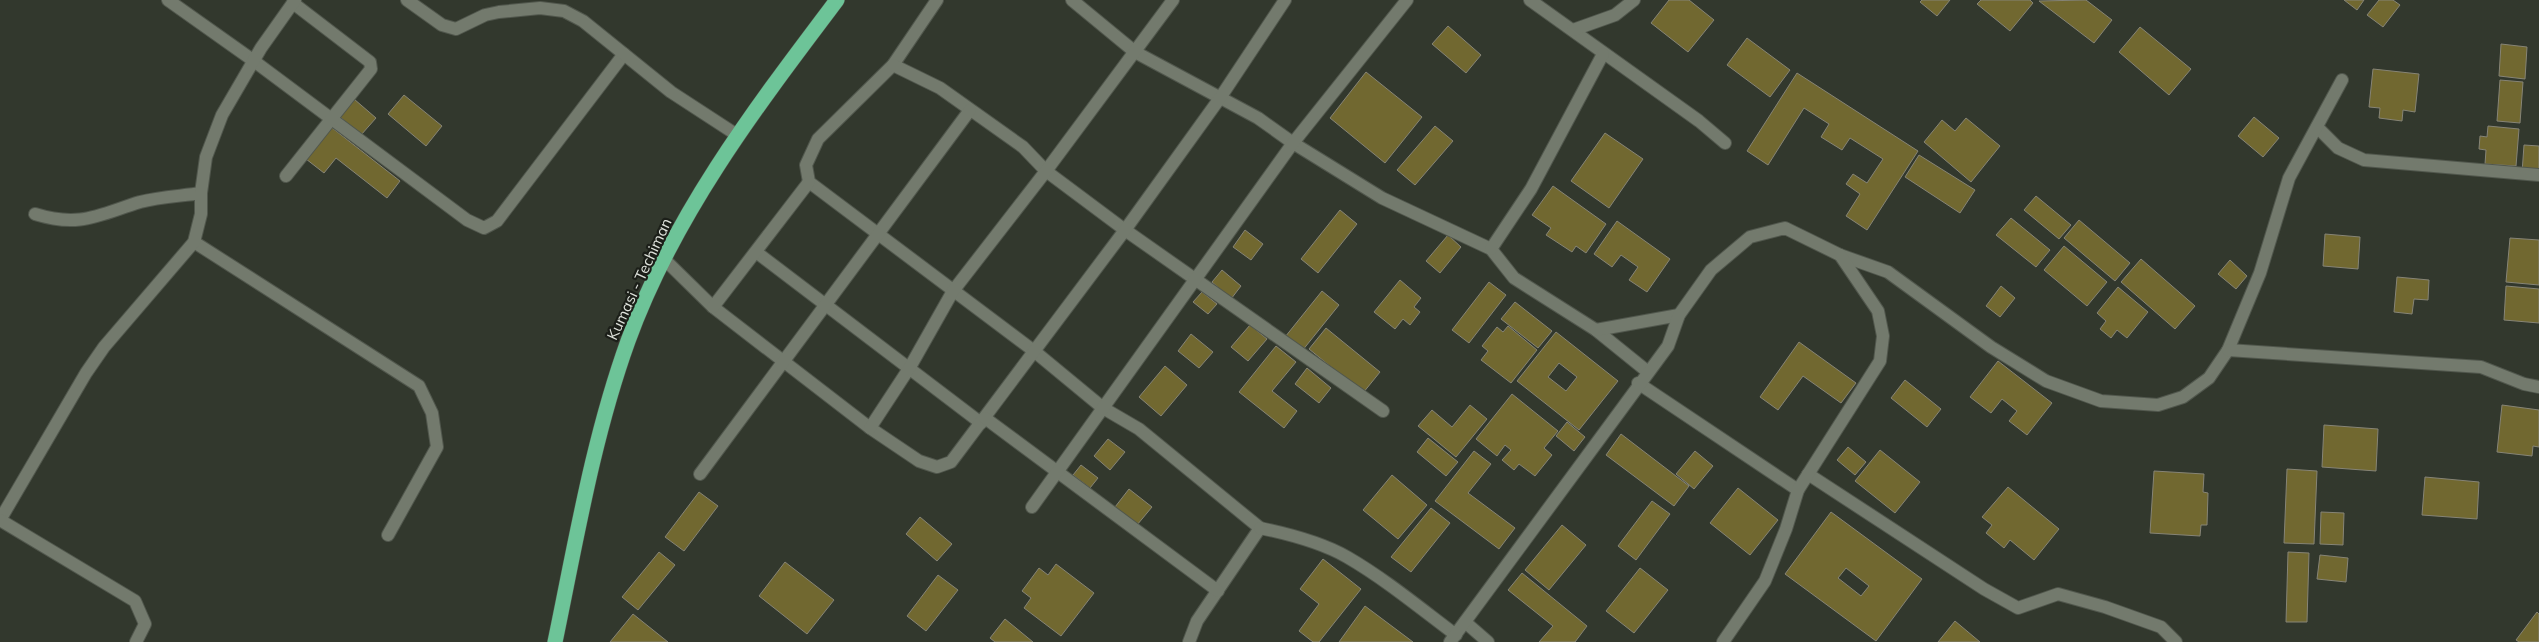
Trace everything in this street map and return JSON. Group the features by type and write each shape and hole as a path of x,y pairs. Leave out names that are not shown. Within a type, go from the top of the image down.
{"highway":[{"name":"Kumasi - Techiman","path":"555,642 593,459 628,340 664,259 688,213 737,135 837,0"}],"street":[{"path":"168,0 254,61 467,220 484,228 497,221 624,54"},
{"path":"407,0 442,25 456,29 499,12 540,8 564,11 583,21 671,92 737,135"},
{"path":"937,0 893,65 818,139 806,166 809,182 1034,351 1103,408 1139,429 1260,528 1294,535 1345,556 1381,579 1453,638 1630,399 1638,384 1668,346 1679,315 1712,270 1750,236 1784,228 1840,255 1888,272 1991,347 2046,380 2101,401 2158,406 2183,397 2209,378 2228,350 2260,273 2289,178 2342,80"},
{"path":"1072,0 1135,52 1258,118 1293,143 1382,198 1491,249 1514,278 1596,330 1648,372"},
{"path":"870,428 910,367 953,291 1046,171 1173,0"},
{"path":"664,259 714,307 870,428 919,461 938,467 951,462 1125,230 1220,98 1285,0"},
{"path":"1530,0 1699,121 1725,144"},
{"path":"1573,30 1615,15 1634,0"},
{"path":"136,642 145,624 135,601 0,520 86,373 104,347 194,242 201,214 201,194 206,157 222,115 254,61 294,2 370,62 371,69 286,176"},
{"path":"1032,507 1293,143 1401,2"},
{"path":"1491,249 1531,189 1603,54"},
{"path":"893,65 940,88 1023,147 1046,171 1125,230 1383,411"},
{"path":"700,474 785,362 970,110"},
{"path":"2317,128 2338,148 2364,160 2539,176"},
{"path":"714,307 809,182"},
{"path":"35,214 51,219 75,222 108,214 141,202 201,194"},
{"path":"194,242 419,386 432,413 437,447 388,535"},
{"path":"756,252 826,306 983,420 1058,471 1218,591"},
{"path":"1723,642 1765,581 1786,529 1798,490 1880,361 1883,336 1878,311 1840,255"},
{"path":"1596,330 1679,315"},
{"path":"2228,350 2481,367 2524,384 2539,387"},
{"path":"1638,384 1798,490"},
{"path":"1808,474 1984,589 2018,608 2058,594 2105,607 2161,628 2176,642"},
{"path":"1189,642 1197,622 1260,528"},
{"path":"1465,622 1488,642"}],"building":[{"path":"1669,0 1689,0 1714,20 1688,52 1651,23"},
{"path":"1922,0 1950,0 1937,16 1920,2"},
{"path":"1981,0 2030,0 2033,3 2010,31 1977,4"},
{"path":"2086,0 2112,20 2094,43 2039,1"},
{"path":"2344,0 2364,0 2357,10"},
{"path":"2379,0 2393,0 2400,5 2383,27 2367,15"},
{"path":"1448,26 1481,55 1466,73 1432,44"},
{"path":"2140,27 2191,69 2169,95 2119,52"},
{"path":"1747,38 1790,70 1770,97 1727,65"},
{"path":"2501,44 2527,47 2525,79 2499,76"},
{"path":"2373,69 2419,74 2415,112 2403,110 2402,121 2379,118 2380,108 2369,107"},
{"path":"1366,72 1422,117 1385,163 1330,118"},
{"path":"1797,73 1918,151 1867,230 1846,216 1860,194 1846,184 1853,174 1867,183 1883,159 1850,138 1842,150 1821,137 1829,124 1804,108 1768,165 1747,151"},
{"path":"2500,80 2523,82 2520,123 2497,121"},
{"path":"404,95 442,126 426,146 388,114"},
{"path":"354,99 376,118 361,135 339,116"},
{"path":"2254,117 2279,138 2263,157 2238,136"},
{"path":"1966,118 2000,146 1971,182 1924,142 1942,120 1955,131"},
{"path":"1435,126 1453,141 1415,185 1397,170"},
{"path":"2488,126 2519,129 2516,166 2485,164 2486,150 2479,149 2480,136 2487,137"},
{"path":"331,127 400,181 387,198 336,158 324,173 306,159"},
{"path":"1605,133 1643,159 1609,208 1571,181"},
{"path":"2524,145 2539,146 2539,174 2522,173"},
{"path":"1919,155 1975,190 1960,213 1905,177"},
{"path":"1553,186 1606,224 1586,253 1576,246 1572,252 1546,235 1551,228 1532,215"},
{"path":"2036,196 2071,225 2059,239 2024,210"},
{"path":"1340,210 1357,224 1318,273 1301,259"},
{"path":"2011,218 2050,250 2036,267 1996,235"},
{"path":"2079,220 2130,263 2115,281 2064,238"},
{"path":"1617,221 1670,259 1647,292 1629,280 1638,267 1621,255 1612,267 1594,254"},
{"path":"1245,230 1263,244 1251,260 1233,247"},
{"path":"2325,234 2360,237 2358,269 2323,266"},
{"path":"1448,235 1461,247 1440,273 1426,261"},
{"path":"2510,238 2539,240 2539,285 2506,282"},
{"path":"2064,246 2107,282 2087,306 2044,270"},
{"path":"2141,259 2195,306 2175,329 2121,282"},
{"path":"2230,260 2247,276 2236,289 2218,274"},
{"path":"1222,270 1241,286 1231,299 1212,282"},
{"path":"2397,277 2429,280 2428,300 2414,299 2412,314 2394,312"},
{"path":"1400,280 1421,298 1414,307 1420,312 1410,325 1403,319 1395,329 1374,312"},
{"path":"1489,282 1506,295 1469,343 1452,330"},
{"path":"2001,286 2015,298 2000,317 1986,306"},
{"path":"2506,286 2539,289 2539,323 2504,320"},
{"path":"2118,287 2148,312 2127,338 2117,330 2111,338 2100,329 2106,321 2097,313"},
{"path":"1322,291 1339,305 1302,351 1285,337"},
{"path":"1202,292 1217,304 1208,314 1193,302"},
{"path":"1515,302 1552,331 1538,348 1501,319"},
{"path":"1250,325 1267,339 1248,361 1231,347"},
{"path":"1508,326 1537,350 1511,383 1481,360 1488,351 1482,346 1497,327 1503,332"},
{"path":"1326,328 1380,372 1363,393 1309,349"},
{"path":"1556,332 1618,381 1579,430 1517,381","holes":["1559,363 1577,377 1566,391 1548,377"]},
{"path":"1191,334 1213,352 1199,368 1178,351"},
{"path":"1799,342 1856,383 1841,403 1803,376 1778,410 1760,397"},
{"path":"1276,346 1296,362 1272,391 1297,411 1284,428 1239,392"},
{"path":"1998,361 2052,403 2027,435 2009,421 2017,411 2002,399 1991,413 1970,397"},
{"path":"1165,366 1187,385 1161,416 1139,397"},
{"path":"1307,368 1331,388 1319,403 1295,384"},
{"path":"1905,380 1941,409 1927,427 1891,398"},
{"path":"1512,394 1558,431 1544,448 1552,455 1535,476 1519,464 1514,470 1502,460 1511,450 1505,445 1497,456 1476,439"},
{"path":"1470,405 1487,419 1456,457 1418,426 1432,410 1452,427"},
{"path":"2502,405 2539,410 2539,447 2533,446 2532,456 2497,452"},
{"path":"1567,422 1585,437 1574,451 1556,436"},
{"path":"2324,425 2378,429 2376,471 2322,467"},
{"path":"1621,434 1689,486 1674,506 1606,455"},
{"path":"1428,438 1458,462 1446,476 1417,452"},
{"path":"1108,439 1125,452 1110,470 1094,456"},
{"path":"1848,447 1866,462 1855,475 1837,460"},
{"path":"1880,450 1920,482 1895,513 1855,481"},
{"path":"1474,451 1491,464 1468,493 1515,528 1499,549 1435,501"},
{"path":"1695,451 1713,466 1694,489 1676,474"},
{"path":"1081,465 1098,478 1090,488 1073,475"},
{"path":"2287,469 2317,471 2314,544 2284,543"},
{"path":"2154,471 2204,474 2203,492 2208,493 2207,525 2201,525 2200,536 2150,533"},
{"path":"1392,475 1427,505 1398,539 1363,510"},
{"path":"2425,477 2479,482 2477,519 2422,515"},
{"path":"2008,487 2059,529 2034,560 2010,540 2004,548 1986,533 1992,525 1982,517"},
{"path":"1738,488 1778,520 1750,555 1710,523"},
{"path":"1129,489 1152,507 1137,525 1115,507"},
{"path":"699,492 718,506 684,551 665,537"},
{"path":"1652,501 1670,514 1636,560 1618,546"},
{"path":"1431,508 1450,523 1411,572 1391,557"},
{"path":"1831,512 1922,579 1876,641 1785,574","holes":["1846,568 1869,586 1861,596 1838,578"]},
{"path":"2321,512 2344,513 2343,545 2320,544"},
{"path":"920,517 952,544 937,561 906,534"},
{"path":"1562,525 1586,545 1549,590 1525,570"},
{"path":"659,552 675,565 638,610 622,597"},
{"path":"2288,552 2309,553 2307,622 2286,622"},
{"path":"2320,555 2348,558 2346,582 2317,579"},
{"path":"1323,559 1361,589 1319,642 1313,642 1299,631 1319,604 1300,589"},
{"path":"785,562 834,600 807,634 759,596"},
{"path":"1056,564 1094,593 1061,636 1024,608 1031,598 1022,591 1039,568 1048,575"},
{"path":"1640,568 1668,590 1634,633 1606,611"},
{"path":"1522,573 1587,626 1575,642 1539,642 1553,626 1508,590"},
{"path":"938,575 958,590 926,631 907,616"},
{"path":"1365,606 1413,642 1339,642"},
{"path":"2537,612 2539,614 2539,642 2519,642 2516,640"},
{"path":"633,614 668,642 610,642"},
{"path":"1005,619 1033,642 995,642 990,638"},
{"path":"1955,621 1980,642 1938,642"}]}
